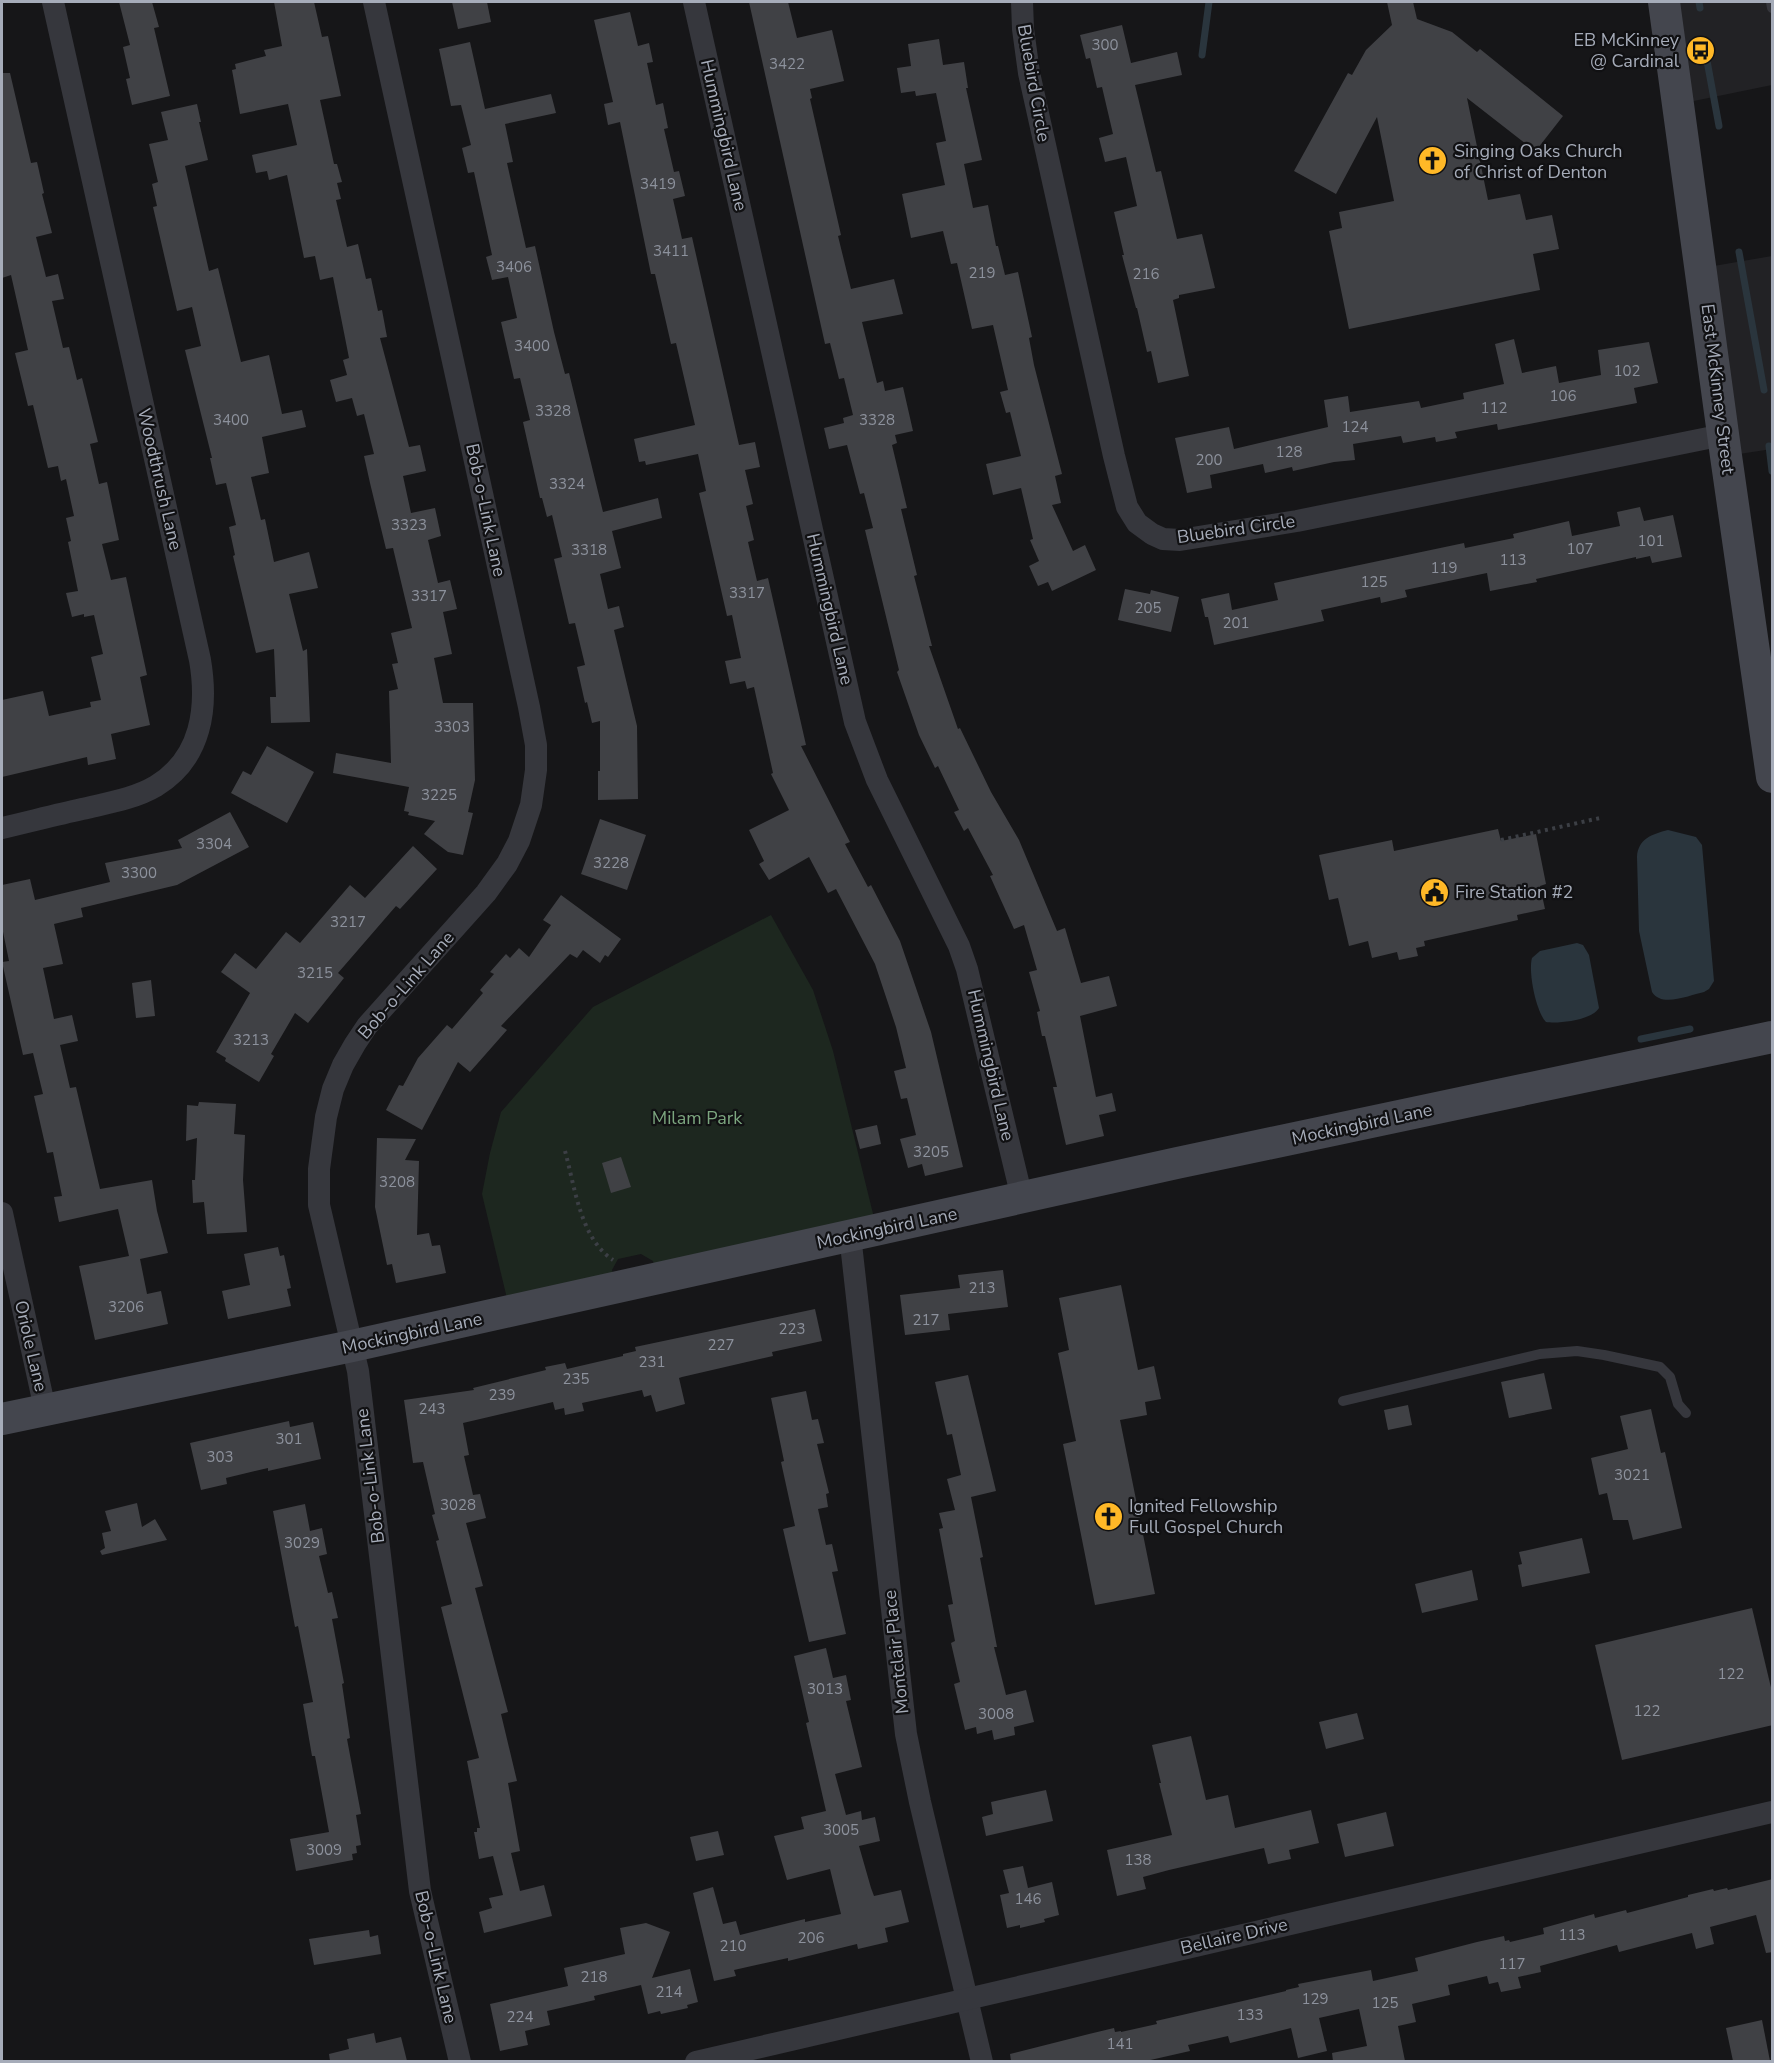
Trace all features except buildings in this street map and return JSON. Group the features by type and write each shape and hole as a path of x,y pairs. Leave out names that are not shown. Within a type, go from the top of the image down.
{"street":[{"name":"Woodthrush Lane","path":"2,828 124,799 157,785 167,778 189,752 198,732 203,710 200,660 53,2"},
{"name":"Bob-o-Link Lane","path":"374,2 527,696 536,757 531,806 521,835 507,864 486,893 367,1026 343,1065 333,1089 326,1116 318,1169 319,1205 358,1371 420,1891 460,2061"},
{"name":"Hummingbird Lane","path":"694,2 855,723 877,780 959,946 975,993 1022,1198"},
{"name":"Bluebird Circle","path":"1022,2 1029,73 1114,456 1127,507 1137,523 1146,531 1163,538 1186,539 1297,521 1723,435"},
{"name":"East McKinney Street","path":"1664,2 1723,435 1773,777"},
{"name":"Mockingbird Lane","path":"2,1419 352,1346 1177,1163 1773,1037"},
{"name":"Oriole Lane","path":"2,1213 45,1409"},
{"name":"Montclair Place","path":"850,1235 906,1734 982,2061"},
{"name":"Bellaire Drive","path":"696,2061 1773,1812"}],"lane":[{"path":"1771,2 1773,9"},
{"path":"1343,1401 1540,1354 1577,1351 1604,1354 1660,1367 1670,1377 1678,1404 1686,1413"}],"path":[{"path":"1501,840 1600,818"},
{"path":"565,1151 584,1219 591,1235 600,1250 613,1260 620,1262 626,1286"}],"shaded area":[{"path":"1664,2 1772,2 1772,85 1679,104"},
{"path":"1772,256 1772,449 1726,456 1702,268"},
{"path":"1668,830 1696,837 1702,845 1714,981 1704,992 1669,1000 1656,997 1652,992 1639,931 1637,857 1640,846 1647,838"},
{"path":"1577,943 1583,945 1589,955 1599,1008 1590,1016 1583,1018 1567,1022 1546,1022 1539,1010 1534,992 1531,972 1532,958 1540,951"}],"green space":[{"name":"Milam Park","path":"771,915 813,990 833,1051 877,1230 657,1278 653,1261 641,1254 618,1259 612,1270 616,1288 510,1311 482,1194 501,1112 593,1007"}],"waterway":[{"path":"1202,55 1209,2"},
{"path":"1699,2 1700,8"},
{"path":"1705,50 1719,126"},
{"path":"1739,252 1764,390"},
{"path":"1769,446 1772,471"},
{"path":"1641,1039 1690,1029"}],"place":[{"name":"EB McKinney @ Cardinal","path":"1700,50"},
{"name":"Singing Oaks Church of Christ of Denton","path":"1433,161"},
{"name":"Fire Station #2","path":"1434,892"},
{"name":"Ignited Fellowship Full Gospel Church","path":"1108,1516"}]}
